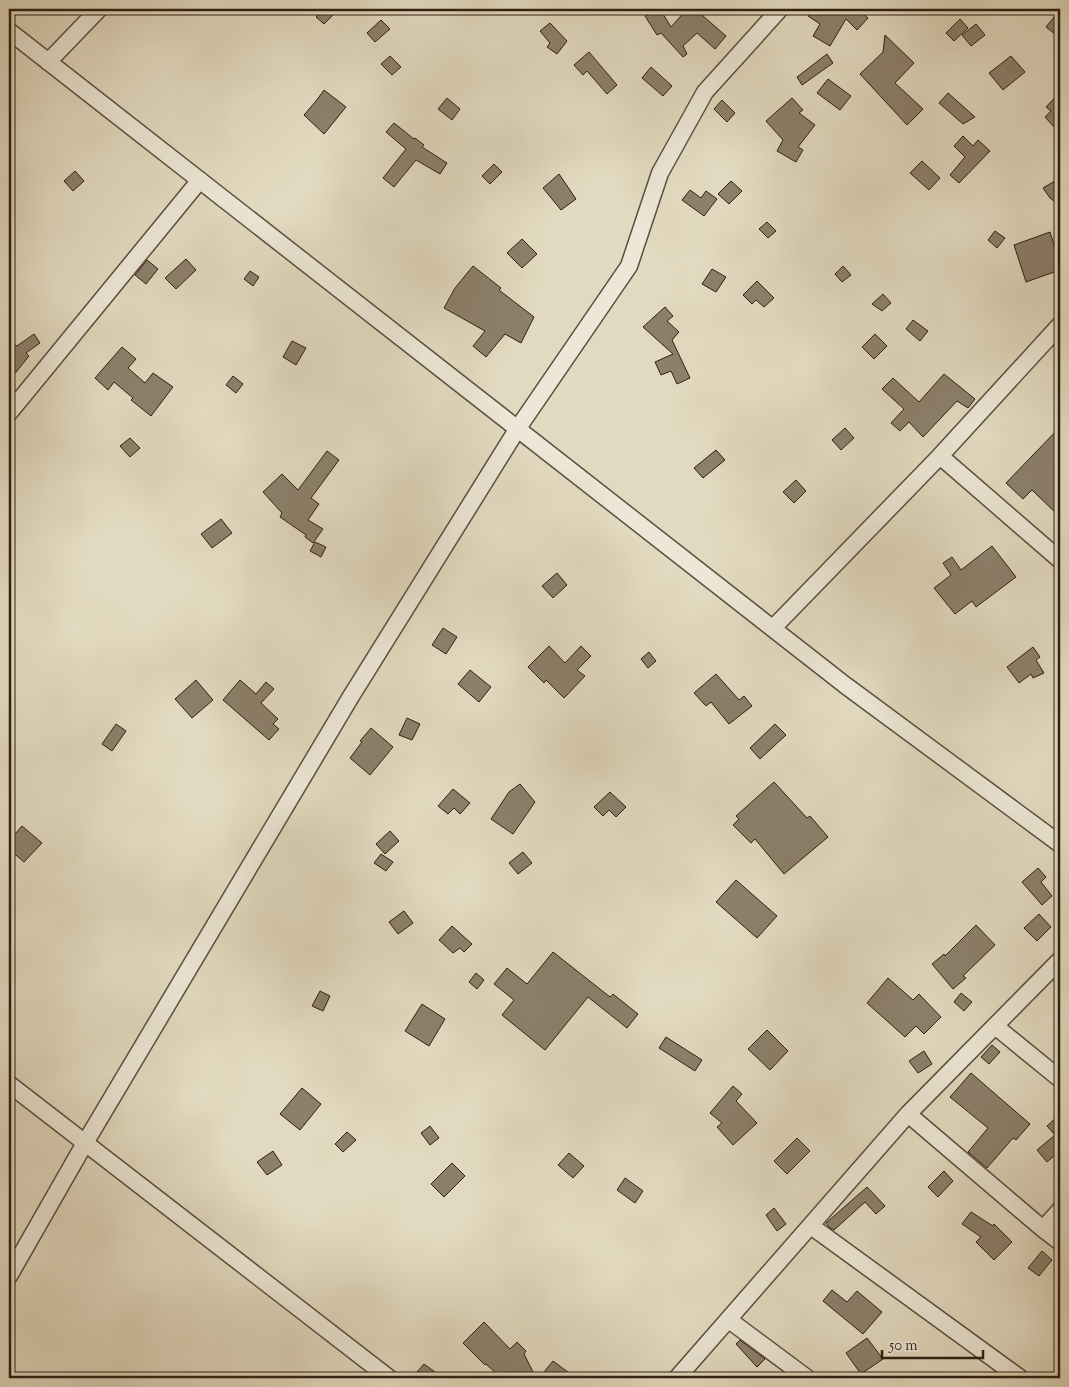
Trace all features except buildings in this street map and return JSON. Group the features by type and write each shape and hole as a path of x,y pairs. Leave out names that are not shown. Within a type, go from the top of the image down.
{"street":[{"path":"48,62 99,9"},
{"path":"9,1276 350,698 518,428 629,266 660,173 705,92 780,9"},
{"path":"9,32 845,685 1060,844"},
{"path":"9,413 200,180"},
{"path":"773,628 940,456 1060,325"},
{"path":"940,456 1060,560"},
{"path":"678,1378 908,1114 1060,960"},
{"path":"995,1026 1060,1078"},
{"path":"9,1084 389,1378"},
{"path":"908,1114 1060,1242"},
{"path":"1043,1229 1060,1210"},
{"path":"811,1226 1020,1378"},
{"path":"729,1320 807,1378"}]}
